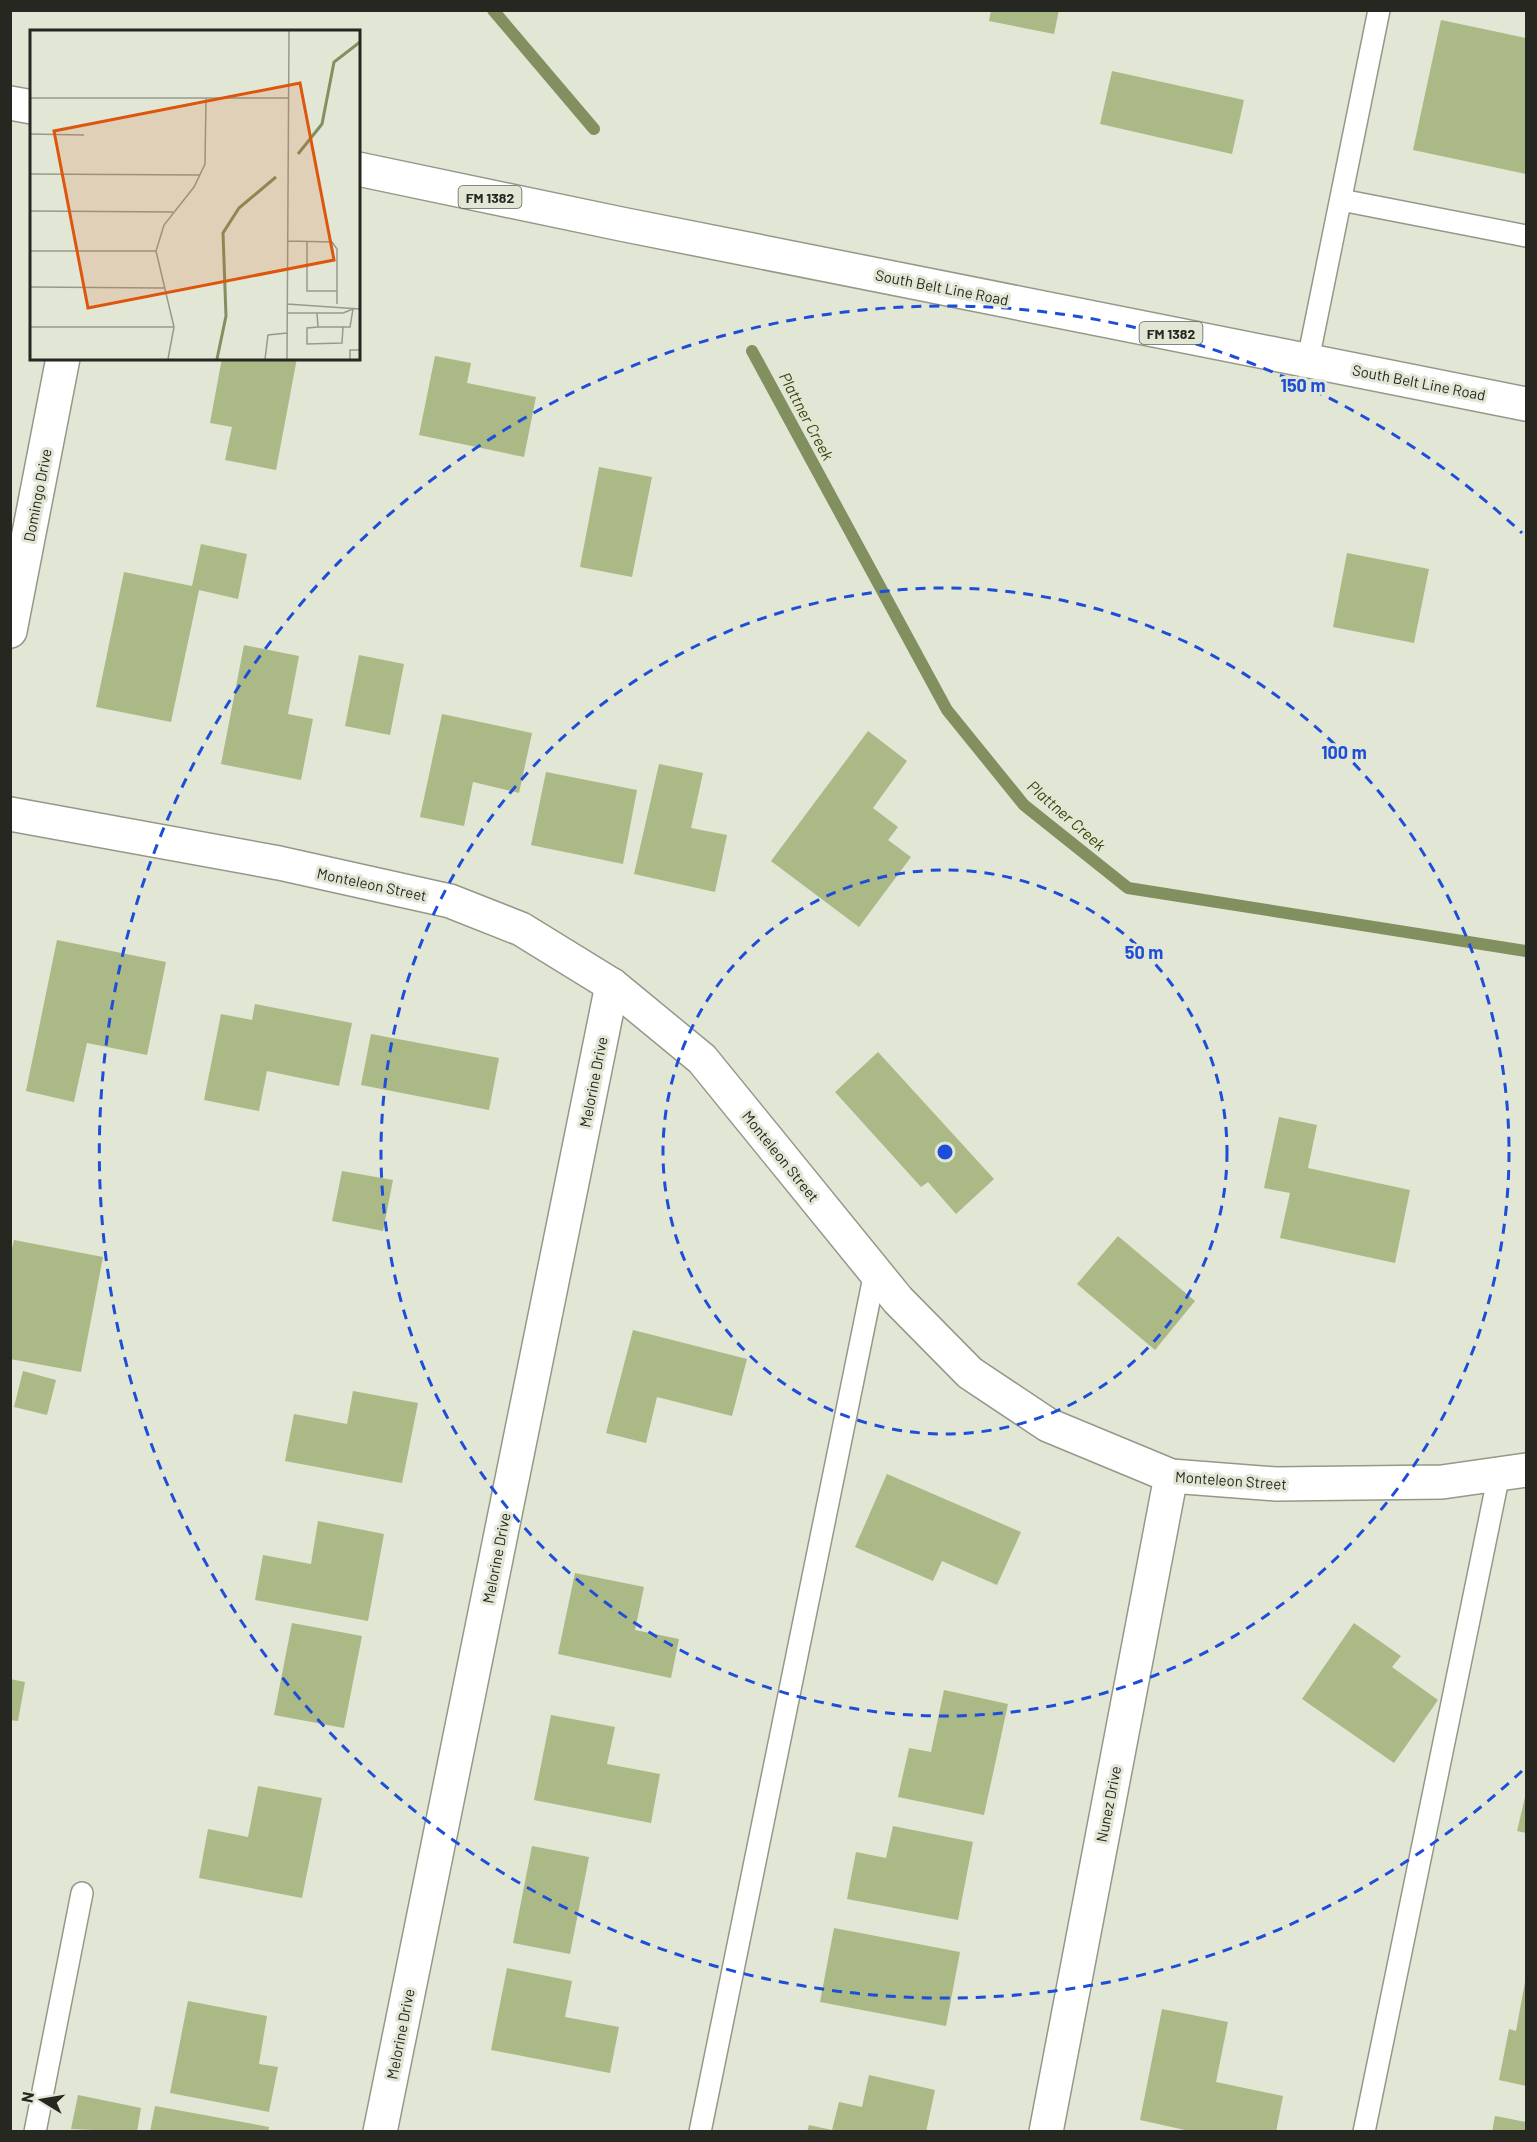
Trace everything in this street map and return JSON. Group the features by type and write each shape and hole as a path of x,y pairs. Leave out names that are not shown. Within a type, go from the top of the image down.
{"street":[{"path":"10,103 30,107"},
{"name":"South Belt Line Road","path":"360,169 621,224 1527,404"},
{"name":"Domingo Drive","path":"10,631 63,360"},
{"name":"Monteleon Street","path":"10,814 279,863 450,901 521,929 612,985 702,1059 898,1300 970,1373 1048,1425 1171,1476 1276,1484 1442,1482 1513,1472"},
{"name":"Melorine Drive","path":"380,2132 612,985"},
{"name":"Nunez Drive","path":"1046,2132 1171,1476"}],"lane":[{"path":"1308,360 1379,10"},
{"path":"1341,200 1527,236"},
{"path":"700,2132 875,1272"},
{"path":"1364,2132 1513,1472"},
{"path":"35,2132 82,1893"}],"building":[{"path":"991,10 1059,10 1054,34 989,21"},
{"path":"1441,20 1526,38 1526,174 1413,150"},
{"path":"1112,71 1244,100 1232,154 1100,124"},
{"path":"435,356 471,363 467,383 536,397 524,457 419,435"},
{"path":"222,360 297,360 276,470 225,460 232,427 210,423"},
{"path":"599,467 652,477 632,577 580,567"},
{"path":"201,544 247,554 238,599 199,590 171,722 96,707 124,572 192,586"},
{"path":"1347,553 1429,569 1414,643 1333,627"},
{"path":"244,645 299,656 288,714 313,719 301,780 221,764"},
{"path":"359,655 404,664 390,735 345,726"},
{"path":"442,714 532,733 519,793 473,782 464,826 420,817"},
{"path":"868,731 907,761 873,808 898,827 888,840 911,857 859,927 771,861"},
{"path":"659,764 703,773 691,828 727,835 715,892 634,874"},
{"path":"546,772 637,790 623,864 531,845"},
{"path":"57,940 166,962 147,1055 87,1043 74,1102 26,1091"},
{"path":"255,1004 352,1023 339,1086 267,1071 259,1111 204,1100 221,1014 252,1020"},
{"path":"371,1034 499,1058 489,1110 361,1085"},
{"path":"878,1052 994,1179 956,1214 928,1182 921,1187 835,1092"},
{"path":"1279,1117 1317,1125 1308,1168 1410,1190 1395,1263 1280,1238 1290,1193 1264,1188"},
{"path":"342,1171 393,1180 383,1231 332,1221"},
{"path":"1118,1236 1195,1301 1155,1350 1077,1284"},
{"path":"14,1240 103,1257 81,1372 10,1359 10,1257"},
{"path":"633,1330 747,1359 732,1416 657,1397 646,1443 606,1433"},
{"path":"23,1371 56,1380 47,1415 14,1407"},
{"path":"353,1391 418,1403 402,1483 285,1461 294,1414 347,1424"},
{"path":"887,1474 1021,1532 997,1585 942,1561 933,1581 855,1547"},
{"path":"318,1521 384,1534 368,1621 255,1600 263,1555 311,1564"},
{"path":"575,1573 644,1587 635,1630 679,1639 671,1678 558,1654"},
{"path":"292,1623 362,1636 344,1728 274,1715"},
{"path":"1354,1623 1401,1656 1392,1667 1438,1700 1394,1763 1302,1699"},
{"path":"10,1679 25,1682 18,1721 10,1720"},
{"path":"944,1690 1008,1704 984,1815 898,1797 909,1748 931,1752"},
{"path":"551,1715 615,1727 607,1764 660,1774 651,1823 534,1800"},
{"path":"258,1786 322,1798 302,1898 199,1878 208,1829 248,1837"},
{"path":"1526,1793 1526,1833 1517,1831"},
{"path":"893,1826 973,1842 958,1920 847,1899 856,1852 886,1858"},
{"path":"532,1846 589,1857 570,1954 513,1943"},
{"path":"834,1928 960,1952 946,2026 820,2002"},
{"path":"507,1968 572,1981 565,2017 619,2027 610,2073 491,2050"},
{"path":"1525,1982 1526,2086 1499,2080 1509,2029 1516,2031"},
{"path":"188,2001 267,2016 259,2064 278,2067 269,2112 170,2093"},
{"path":"1162,2009 1228,2022 1216,2082 1283,2096 1276,2132 1194,2132 1140,2120"},
{"path":"869,2075 935,2090 926,2132 807,2132 809,2125 832,2130 839,2102 862,2107"},
{"path":"78,2095 141,2108 137,2132 71,2129"},
{"path":"155,2106 269,2127 268,2132 150,2132"},
{"path":"1495,2116 1526,2122 1526,2132 1492,2132"}],"waterway":[{"name":"Plattner Creek","path":"493,10 594,129"},
{"name":"Plattner Creek","path":"752,351 947,710 1024,805 1128,888 1526,951"}]}
